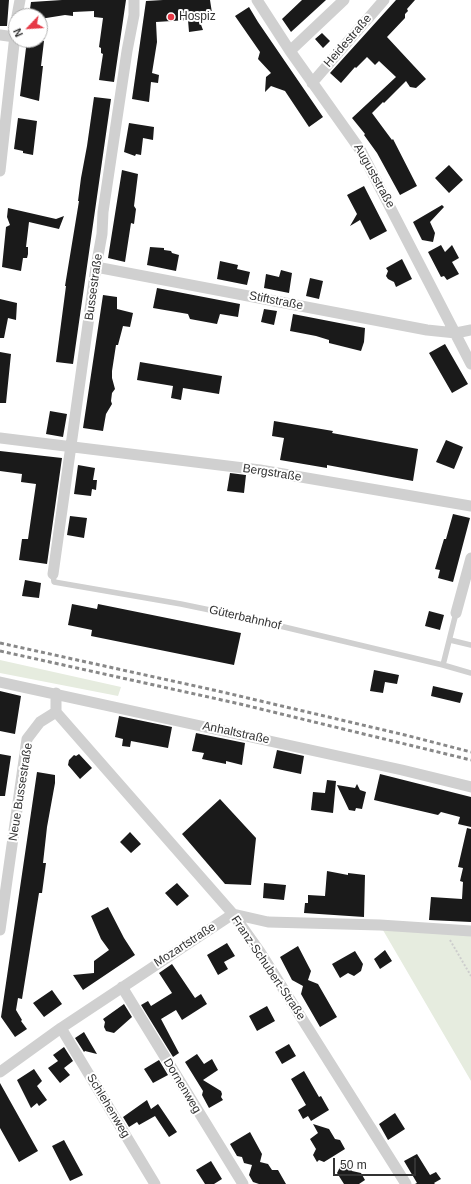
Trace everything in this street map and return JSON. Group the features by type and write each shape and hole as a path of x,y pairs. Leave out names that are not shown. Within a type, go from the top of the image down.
{"street":[{"name":"Bussestraße","path":"53,574 72,448 96,267 102,234 103,212 134,15 134,0"},
{"name":"Auguststraße","path":"257,0 312,83 362,151 471,364"},
{"path":"290,51 344,0"},
{"name":"Heidestraße","path":"312,83 384,0"},
{"path":"0,171 13,48"},
{"name":"Stiftstraße","path":"96,267 419,328 456,333 471,330"},
{"name":"Bergstraße","path":"0,438 260,470 471,506"},
{"path":"456,613 471,558"},
{"name":"Anhaltstraße","path":"0,682 56,693 402,770 471,787"},
{"path":"56,693 56,712"},
{"name":"Neue Bussestraße","path":"0,930 1,910 28,739 40,722 56,712"},
{"name":"Franz-Schubert-Straße","path":"56,712 232,914 260,952 406,1184"},
{"path":"232,914 268,922 380,925 471,931"},
{"name":"Mozartstraße","path":"0,1072 60,1028 232,914"},
{"name":"Dornenweg","path":"122,987 243,1184"},
{"name":"Schlehenweg","path":"60,1028 155,1184"}],"lane":[{"name":"Güterbahnhof","path":"53,574 54,582 181,604 234,615 471,673"},
{"path":"443,665 456,613"},
{"path":"450,640 471,645"}],"path":[{"path":"445,930 471,976"}],"shaded area":[{"path":"0,660 121,687 118,696 0,673"},
{"path":"380,925 471,931 471,1081"}],"building":[{"path":"0,0 9,0 7,26 0,26"},
{"path":"62,0 126,0 114,82 99,80 103,54 101,53 101,48 99,47 103,18 94,17 94,11 73,12 73,16 65,15 48,18 48,8 30,8 31,2"},
{"path":"210,0 212,13 197,14 203,30 189,32 188,20 156,22 157,42 152,73 159,75 158,83 151,82 149,102 132,99 146,1"},
{"path":"302,0 326,0 291,32 282,19"},
{"path":"396,0 415,0 407,9 408,11 405,14 405,18 387,37 426,79 416,88 410,87 406,81 372,113 392,140 393,139 417,186 400,195 377,153 364,135 365,134 352,118 396,77 379,61 375,65 367,57 356,68 355,67 341,83 330,73"},
{"path":"249,7 323,117 309,127 285,91 271,86 265,92 266,77 271,73 258,59 260,52 235,16"},
{"path":"322,33 330,41 323,48 315,39"},
{"path":"26,48 43,48 41,66 43,66 39,101 20,96"},
{"path":"94,97 111,99 73,364 56,362 65,286"},
{"path":"18,118 37,121 33,155 14,149"},
{"path":"129,123 154,127 153,140 143,138 141,155 136,154 135,156 124,152"},
{"path":"449,165 463,180 449,193 435,178"},
{"path":"122,170 138,174 134,206 136,209 134,224 131,223 125,262 108,258"},
{"path":"364,186 387,231 370,240 360,220 350,226 357,214 347,195"},
{"path":"442,205 444,207 430,222 435,233 433,242 422,240 413,222"},
{"path":"8,208 56,219 64,216 59,229 29,222 26,247 28,247 28,254 27,258 23,258 21,271 2,267 6,227 10,225 7,217"},
{"path":"441,245 445,252 452,245 459,258 452,262 459,274 447,280 444,276 441,277 428,252"},
{"path":"150,247 164,248 164,250 171,251 172,253 179,255 176,271 147,265"},
{"path":"402,259 412,279 396,287 394,282 386,276 388,271 386,268"},
{"path":"220,261 238,265 237,269 250,272 247,285 217,279"},
{"path":"281,270 292,273 289,293 264,288 266,274 279,277"},
{"path":"310,278 323,281 319,299 306,296"},
{"path":"157,288 240,304 238,317 220,314 217,324 190,319 188,314 153,308"},
{"path":"103,295 117,297 117,309 133,313 130,327 123,326 118,345 116,345 112,371 115,389 112,393 112,404 106,414 103,431 83,428"},
{"path":"0,299 17,303 16,320 8,318 4,338 0,338"},
{"path":"264,309 277,311 274,325 261,322"},
{"path":"293,314 365,328 364,342 361,351 329,343 329,340 316,336 290,331"},
{"path":"445,344 468,384 452,393 429,353"},
{"path":"0,352 11,354 6,403 0,403"},
{"path":"140,362 222,376 219,394 183,388 181,400 171,398 173,386 137,380"},
{"path":"50,411 67,414 63,437 46,434"},
{"path":"274,421 333,431 332,433 418,449 413,481 327,465 327,468 280,460 284,438 272,436"},
{"path":"446,440 463,447 454,469 436,462"},
{"path":"0,451 62,458 47,564 19,560 22,539 28,539 36,484 21,482 22,474 0,471"},
{"path":"78,465 95,468 93,480 97,480 96,490 92,489 91,496 74,494"},
{"path":"230,473 246,475 244,493 227,491"},
{"path":"453,514 470,518 453,582 438,578 440,570 435,569"},
{"path":"70,516 87,518 84,538 67,535"},
{"path":"25,580 41,583 39,598 22,596"},
{"path":"72,604 97,609 98,604 241,633 234,665 91,636 92,630 68,625"},
{"path":"429,611 444,615 440,630 425,626"},
{"path":"374,670 399,675 397,684 385,682 383,693 370,691"},
{"path":"433,686 463,693 460,703 431,696"},
{"path":"0,691 21,696 15,734 0,731"},
{"path":"119,716 172,727 168,748 131,741 130,747 122,746 123,739 115,737"},
{"path":"196,733 245,743 242,765 226,761 226,764 202,759 204,753 192,751"},
{"path":"277,750 304,756 301,774 273,768"},
{"path":"0,754 11,756 5,796 0,796"},
{"path":"79,754 92,768 80,779 68,765 69,760 74,755 76,756"},
{"path":"37,772 55,775 55,783 47,827 43,863 46,863 42,893 39,893 22,999 18,998 16,1010 27,1029 15,1037 1,1017"},
{"path":"380,774 471,797 471,827 458,824 460,817 441,812 438,815 374,800"},
{"path":"327,780 336,781 333,813 311,810 313,792 325,793"},
{"path":"357,784 360,790 366,792 362,809 356,808 355,811 349,810 337,785 355,788"},
{"path":"220,799 256,838 251,885 225,884 182,834"},
{"path":"467,828 471,829 471,922 429,920 431,897 462,899 463,882 460,881 463,868 458,867"},
{"path":"130,832 141,844 131,853 120,842"},
{"path":"327,871 348,875 348,873 365,875 364,917 304,913 305,903 308,903 308,895 325,896"},
{"path":"177,883 189,896 177,906 165,893"},
{"path":"264,883 286,885 284,900 263,898"},
{"path":"108,907 124,938 135,955 83,990 73,975 94,973 94,961 109,950 101,939 91,916"},
{"path":"227,943 235,956 224,962 228,969 218,975 207,955"},
{"path":"298,946 311,971 308,980 318,984 337,1017 320,1027 301,994 303,986 292,980 280,957"},
{"path":"385,950 392,961 380,969 374,959"},
{"path":"355,951 363,964 361,971 354,976 348,973 340,978 332,964"},
{"path":"172,964 195,998 201,994 207,1004 182,1020 176,1010 161,1019 179,1053 173,1057 141,1005 148,1001 151,1006 172,993 159,973"},
{"path":"52,990 62,1004 44,1017 33,1003"},
{"path":"124,1004 132,1017 114,1033 106,1031 104,1027 105,1022 103,1019"},
{"path":"267,1006 275,1021 257,1031 249,1016"},
{"path":"84,1032 97,1054 84,1052 75,1038"},
{"path":"289,1044 296,1056 282,1064 275,1052"},
{"path":"64,1047 73,1061 64,1068 70,1075 60,1083 48,1068 58,1061 53,1055"},
{"path":"197,1054 204,1064 212,1059 218,1070 203,1080 221,1091 222,1094 221,1097 223,1100 209,1108 202,1095 203,1091 185,1062"},
{"path":"159,1060 168,1075 153,1083 144,1069"},
{"path":"34,1069 42,1081 37,1086 47,1100 39,1106 37,1103 31,1108 17,1080"},
{"path":"304,1071 319,1097 321,1096 329,1110 311,1121 308,1116 303,1119 298,1110 306,1105 291,1079"},
{"path":"0,1083 38,1151 19,1162 0,1128"},
{"path":"147,1100 151,1109 158,1104 177,1132 169,1137 155,1116 139,1125 137,1122 129,1127 123,1117"},
{"path":"395,1113 405,1129 388,1140 379,1124"},
{"path":"313,1124 329,1129 335,1139 340,1140 345,1149 324,1162 319,1160 317,1162 313,1155 316,1149 310,1139 318,1133"},
{"path":"250,1132 262,1154 260,1162 268,1164 272,1170 278,1170 286,1184 259,1184 253,1182 249,1175 252,1165 244,1163 242,1157 237,1156 230,1144"},
{"path":"64,1140 83,1175 70,1181 52,1146"},
{"path":"417,1154 430,1175 436,1172 441,1179 434,1183 435,1184 415,1184 417,1183 404,1161"},
{"path":"211,1161 222,1179 214,1184 205,1184 196,1170"},
{"path":"342,1163 349,1166 352,1171 361,1173 365,1180 359,1184 344,1184 337,1173"}],"railway":[{"path":"0,643 218,691 471,752"},
{"path":"0,651 240,704 471,760"}],"place":[{"name":"Hospiz","path":"171,17"}]}
